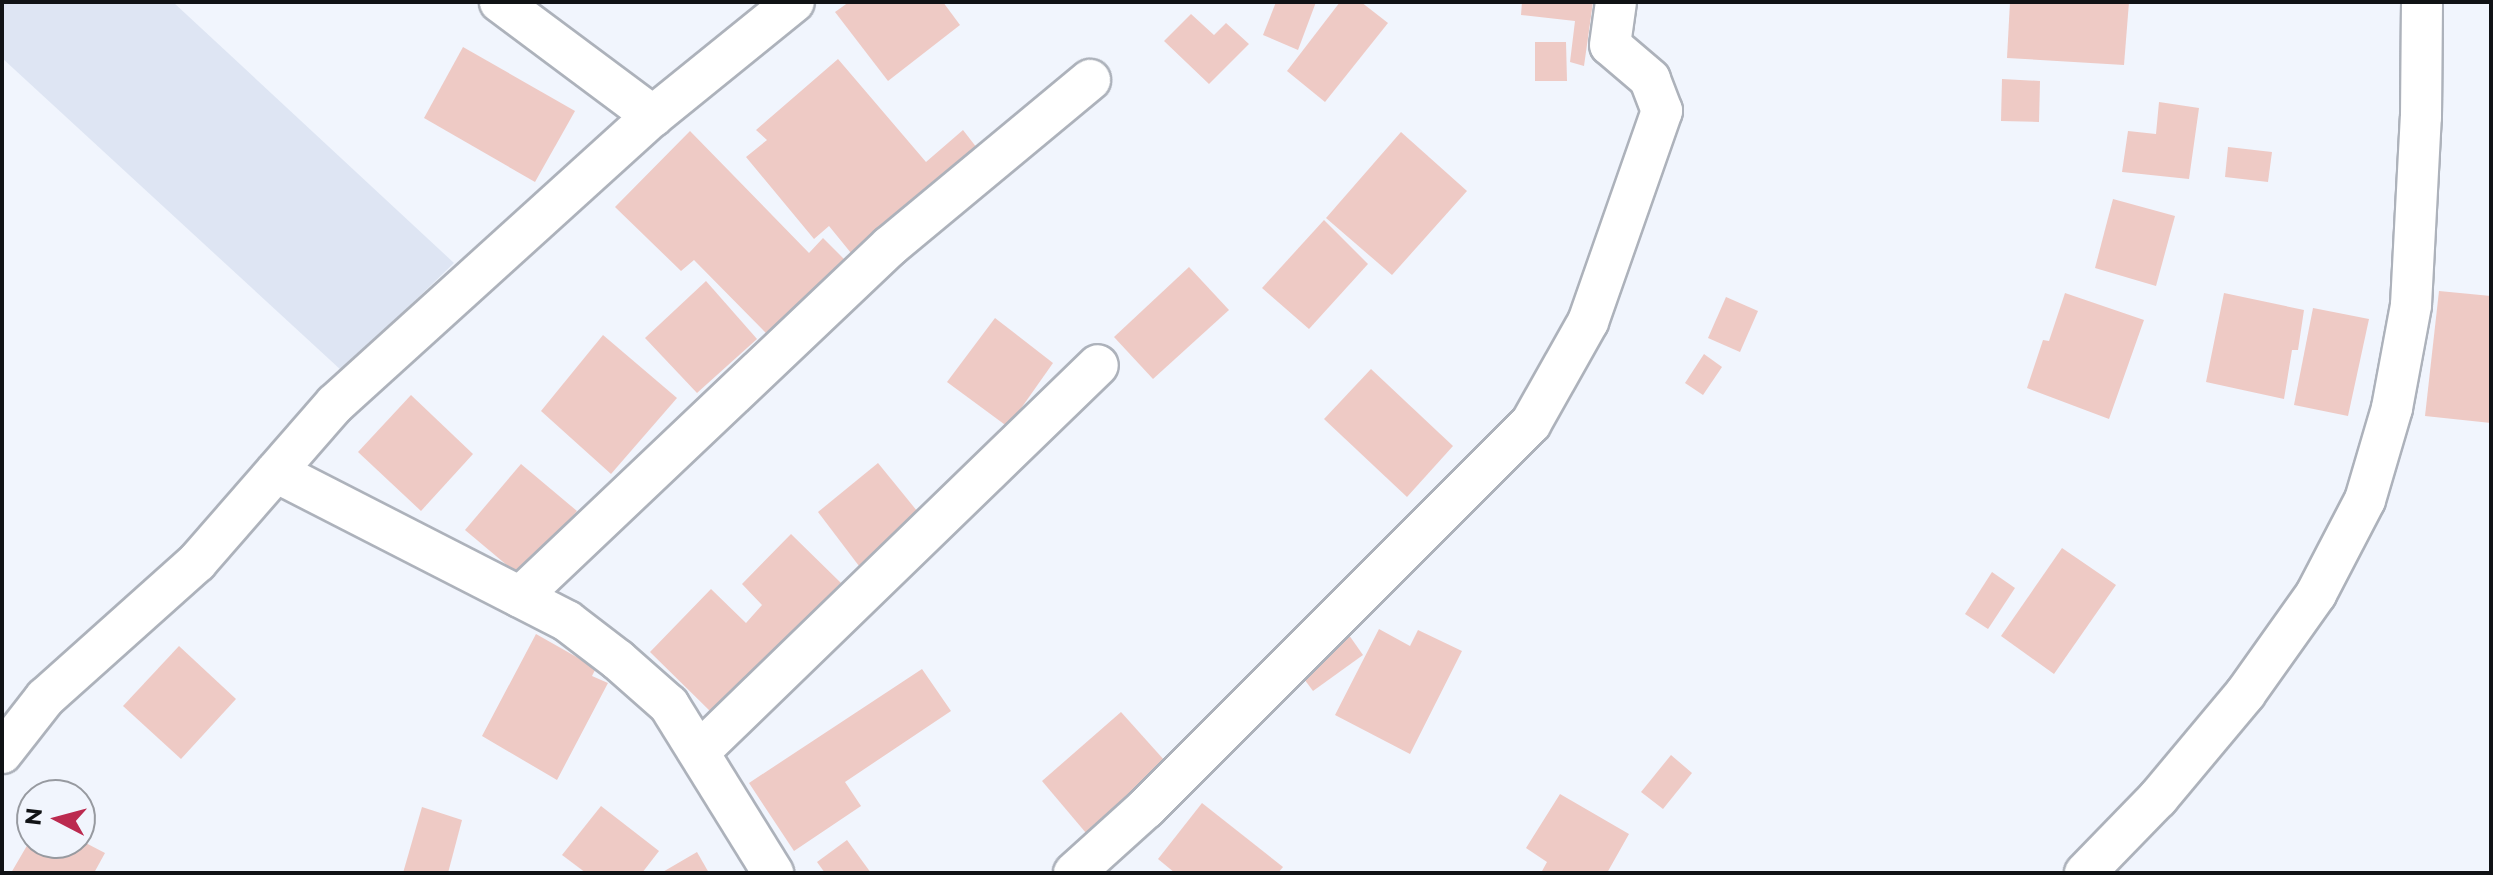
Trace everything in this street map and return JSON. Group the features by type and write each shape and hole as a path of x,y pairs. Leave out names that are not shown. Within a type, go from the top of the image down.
{"street":[{"path":"500,2 653,116"},
{"path":"2,753 45,698 197,562 335,404 653,116 794,2"},
{"path":"1074,873 1146,808 1531,423 1588,322 1662,111 1650,79 1610,45 1616,2"},
{"path":"2085,873 2158,798 2245,694 2316,594 2365,500 2392,408 2411,305 2421,117 2422,2"},
{"path":"520,597 890,246 1090,80"},
{"path":"700,751 1098,365"},
{"path":"276,472 567,621 618,660 669,705 773,873"}],"shaded area":[{"path":"2,2 173,2 454,263 342,371 2,58"}],"building":[{"path":"849,2 943,2 960,25 888,81 835,12"},
{"path":"1276,2 1316,2 1298,50 1263,35"},
{"path":"1340,2 1361,2 1388,23 1325,102 1287,71"},
{"path":"1522,2 1593,2 1584,66 1570,62 1575,21 1521,15"},
{"path":"2010,2 2129,2 2124,65 2007,58"},
{"path":"1191,14 1214,35 1226,23 1249,44 1209,84 1164,41"},
{"path":"1535,42 1566,42 1567,81 1535,81"},
{"path":"463,47 575,111 535,182 424,118"},
{"path":"838,59 926,162 963,130 977,148 851,253 829,226 814,239 746,157 767,140 756,130"},
{"path":"2002,79 2040,81 2039,122 2001,121"},
{"path":"2159,102 2199,108 2189,179 2122,172 2128,131 2156,134"},
{"path":"690,131 809,253 823,238 844,259 767,334 694,260 681,271 615,207"},
{"path":"1401,132 1467,191 1392,275 1326,218"},
{"path":"2228,147 2272,152 2268,182 2225,177"},
{"path":"2113,199 2175,216 2156,286 2095,268"},
{"path":"1324,220 1368,264 1309,329 1262,288"},
{"path":"1189,267 1229,310 1153,379 1114,337"},
{"path":"706,281 757,339 697,393 645,338"},
{"path":"2439,291 2491,296 2491,423 2425,416"},
{"path":"2065,293 2144,320 2109,419 2027,388 2043,340 2049,341"},
{"path":"2224,293 2304,310 2298,350 2292,350 2284,399 2206,382"},
{"path":"1726,297 1758,311 1740,352 1708,338"},
{"path":"2313,308 2369,319 2348,416 2294,405"},
{"path":"995,318 1053,363 1008,427 947,382"},
{"path":"603,335 677,398 611,474 541,411"},
{"path":"1704,354 1722,367 1703,395 1685,383"},
{"path":"1371,369 1453,446 1407,497 1324,419"},
{"path":"411,395 473,454 421,511 358,452"},
{"path":"878,463 922,517 859,566 818,512"},
{"path":"521,464 577,511 521,577 465,530"},
{"path":"791,534 841,583 712,713 650,652 711,589 746,623 762,605 742,584"},
{"path":"2062,548 2116,585 2054,674 2001,636"},
{"path":"1992,572 2015,588 1988,629 1965,614"},
{"path":"1344,628 1363,655 1313,691 1293,664"},
{"path":"1379,629 1410,646 1418,630 1462,651 1410,754 1335,715"},
{"path":"536,634 596,668 592,676 608,683 557,780 482,736"},
{"path":"179,646 236,699 181,759 123,706"},
{"path":"922,669 951,711 845,782 861,806 794,851 749,783"},
{"path":"1121,712 1165,761 1086,833 1042,781"},
{"path":"1671,755 1692,773 1663,809 1641,792"},
{"path":"1560,794 1629,834 1607,873 1541,873 1547,862 1526,848"},
{"path":"1202,803 1283,867 1278,873 1175,873 1158,859"},
{"path":"601,806 659,851 642,873 586,873 562,855"},
{"path":"422,807 462,820 448,873 403,873"},
{"path":"847,840 871,873 825,873 817,862"},
{"path":"96,848 105,853 94,873 11,873 19,859 96,859"},
{"path":"697,852 709,873 661,873"}]}
